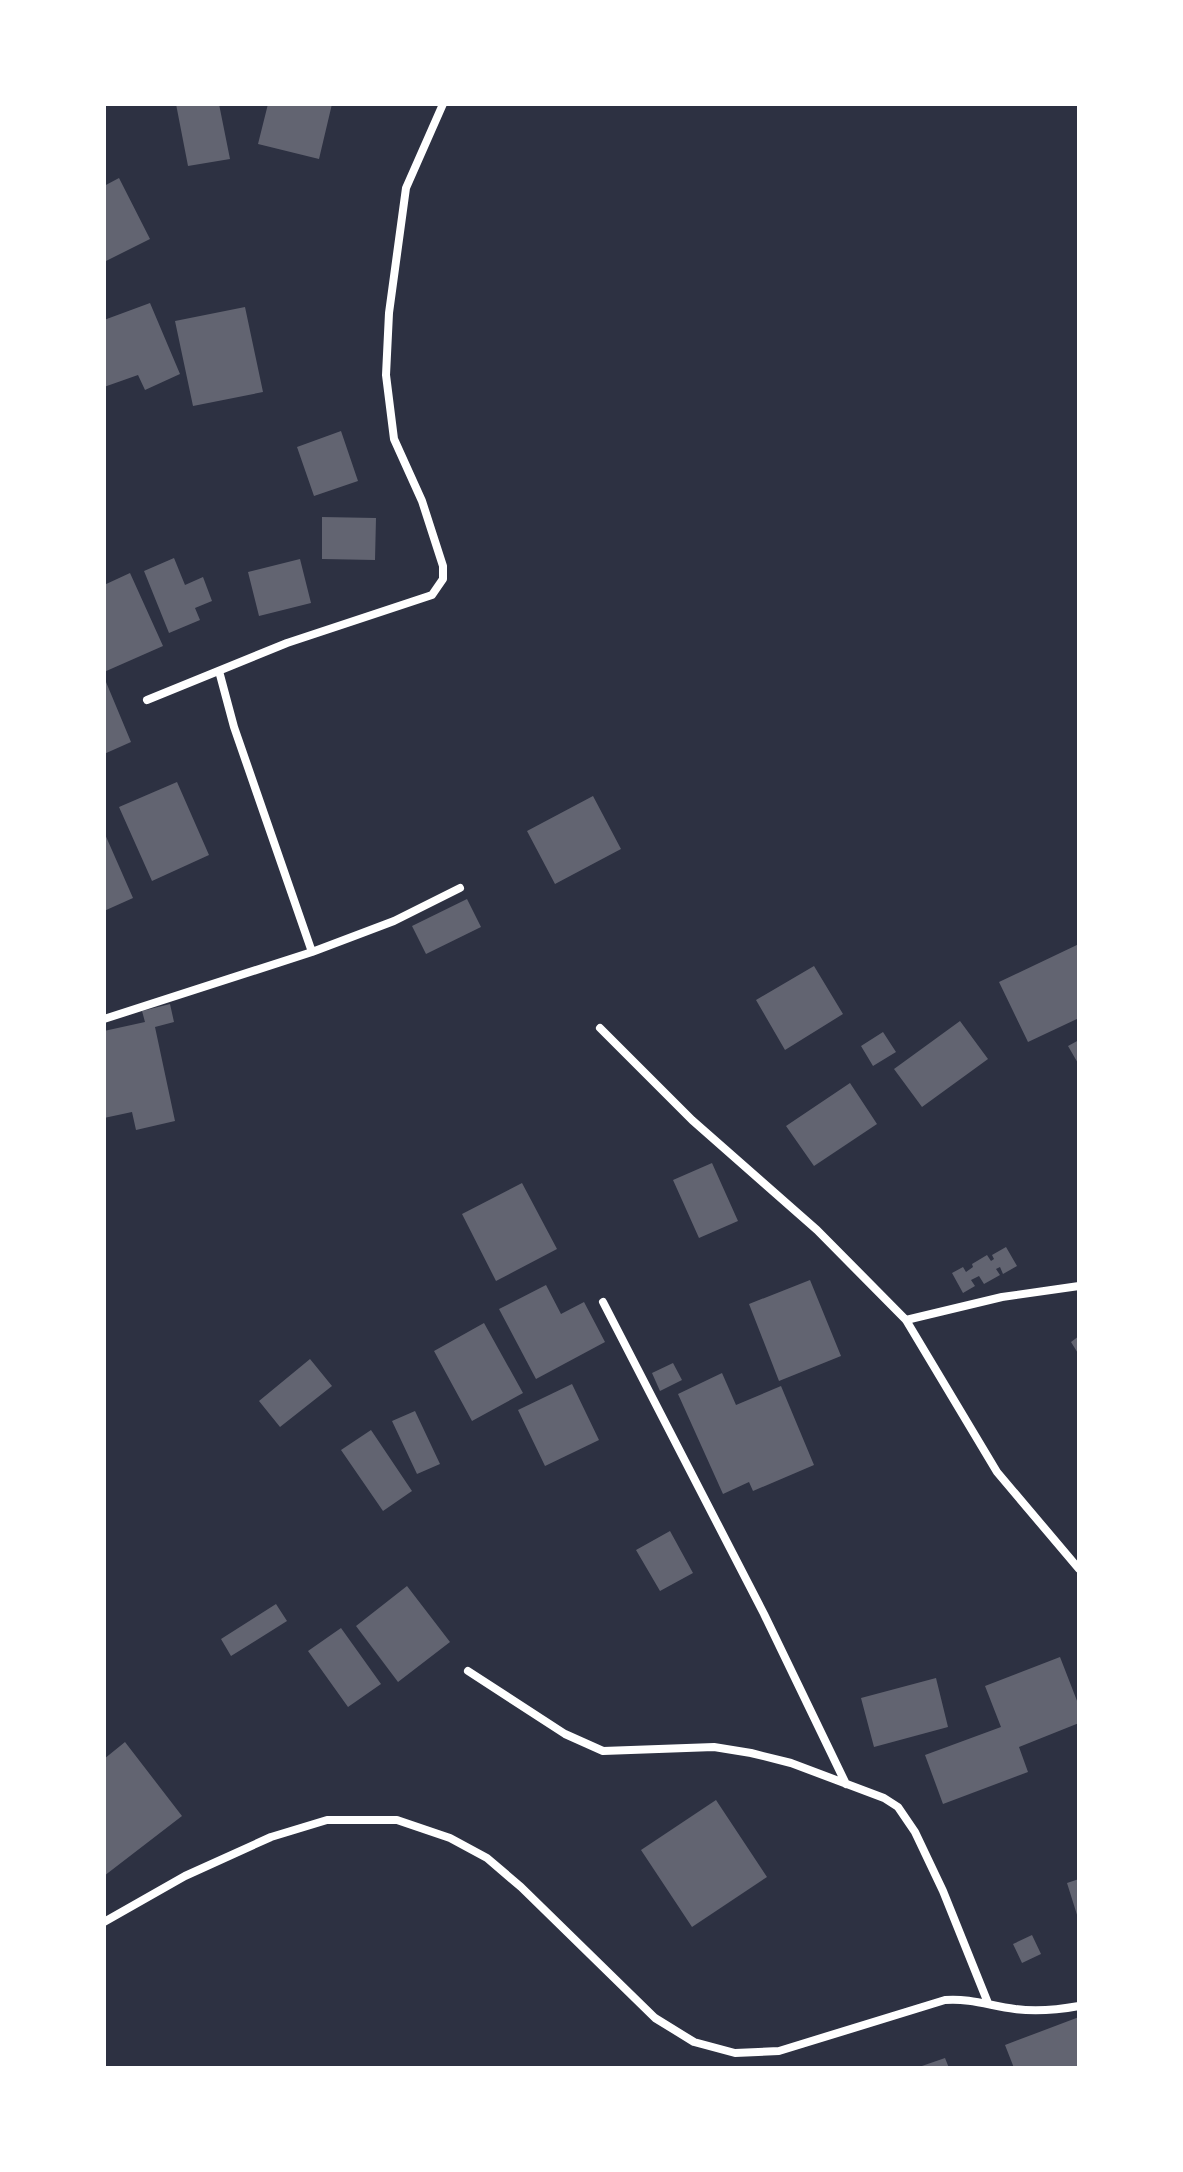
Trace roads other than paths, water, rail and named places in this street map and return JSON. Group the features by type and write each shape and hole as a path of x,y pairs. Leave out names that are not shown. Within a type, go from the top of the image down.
{"street":[{"path":"147,700 287,643 432,595 443,579 443,566 422,501 394,439 386,375 389,313 406,188 443,104"},
{"path":"219,671 234,727 312,952"},
{"path":"104,1019 312,952 394,921 460,888"},
{"path":"600,1028 692,1120 817,1230 906,1320 997,1472 1079,1569"},
{"path":"906,1320 1002,1297 1079,1286"},
{"path":"603,1302 764,1614 847,1785"},
{"path":"468,1671 565,1734 603,1751 714,1747 751,1753 791,1763 884,1798 908,1818 943,1891 988,2003"},
{"path":"104,1922 185,1876 271,1837 327,1820 397,1820 450,1838 487,1858 521,1887 655,2018 694,2042 735,2053 779,2051 865,2022 945,2000 964,1998 1013,2009 1046,2012 1079,2006"}]}
